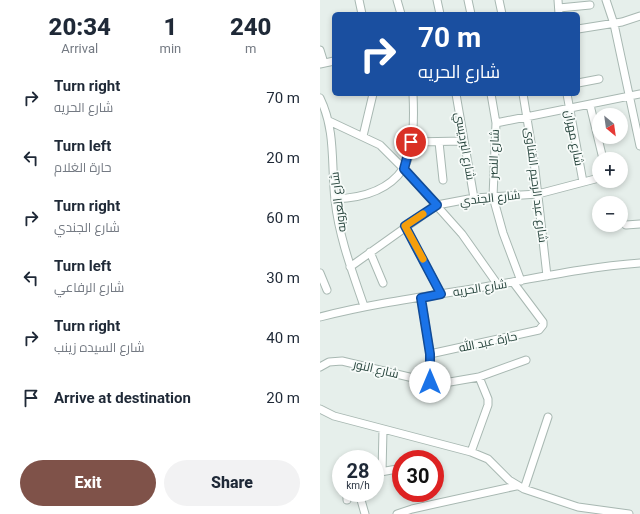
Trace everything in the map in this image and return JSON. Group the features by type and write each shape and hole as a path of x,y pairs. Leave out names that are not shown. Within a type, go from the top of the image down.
{"street":[{"path":"359,0 362,12"},
{"path":"397,0 400,12"},
{"path":"436,0 439,12"},
{"path":"468,0 471,12"},
{"path":"499,0 502,12"},
{"path":"606,0 614,24 640,146"},
{"path":"559,7 590,4"},
{"path":"580,29 614,24 640,16"},
{"path":"320,50 322,63 332,62"},
{"path":"580,83 599,79"},
{"path":"496,124 640,94"},
{"path":"363,136 373,96"},
{"path":"335,199 351,198 373,192 393,180 404,169 411,142 413,96"},
{"name":"شارع البرديسي","path":"456,96 474,198"},
{"name":"شارع النصر","path":"491,96 496,124 493,197 517,282 543,325"},
{"name":"شارع عبد الرحيم القناوى","path":"523,96 538,194 546,276"},
{"name":"شارع مهران","path":"567,96 568,109 583,182"},
{"name":"شارع العروبه","path":"320,98 330,121 333,138 335,199 344,249 364,306"},
{"path":"590,105 601,152"},
{"path":"330,121 363,136 380,146 404,169 437,205 479,256 498,285"},
{"path":"411,142 464,141"},
{"path":"439,142 443,180"},
{"name":"شارع الجندي","path":"350,267 405,226 437,205 474,198 538,194 592,180"},
{"path":"628,225 640,224"},
{"path":"405,226 441,294"},
{"path":"370,252 383,283"},
{"name":"شارع الحريه","path":"320,317 364,306 517,282 582,269 640,263"},
{"path":"320,273 327,290"},
{"path":"421,298 430,354 430,382"},
{"name":"حارة عبد الله","path":"430,354 537,331 543,325"},
{"name":"شارع النور","path":"320,367 329,362 342,361 430,382 450,382 479,377 526,360"},
{"path":"471,452 488,405 488,399 479,377"},
{"path":"320,409 334,416 471,452 488,459 516,486 524,489 578,507 629,514"},
{"path":"524,489 548,417"},
{"path":"381,450 384,430"},
{"path":"397,514 412,509 516,486"},
{"path":"362,502 365,514"}],"slow traffic":[{"path":"423,214 405,226 423,259"}],"route":[{"path":"411,142 404,169 437,205 405,226 441,294 421,298 430,354 430,382"}]}
